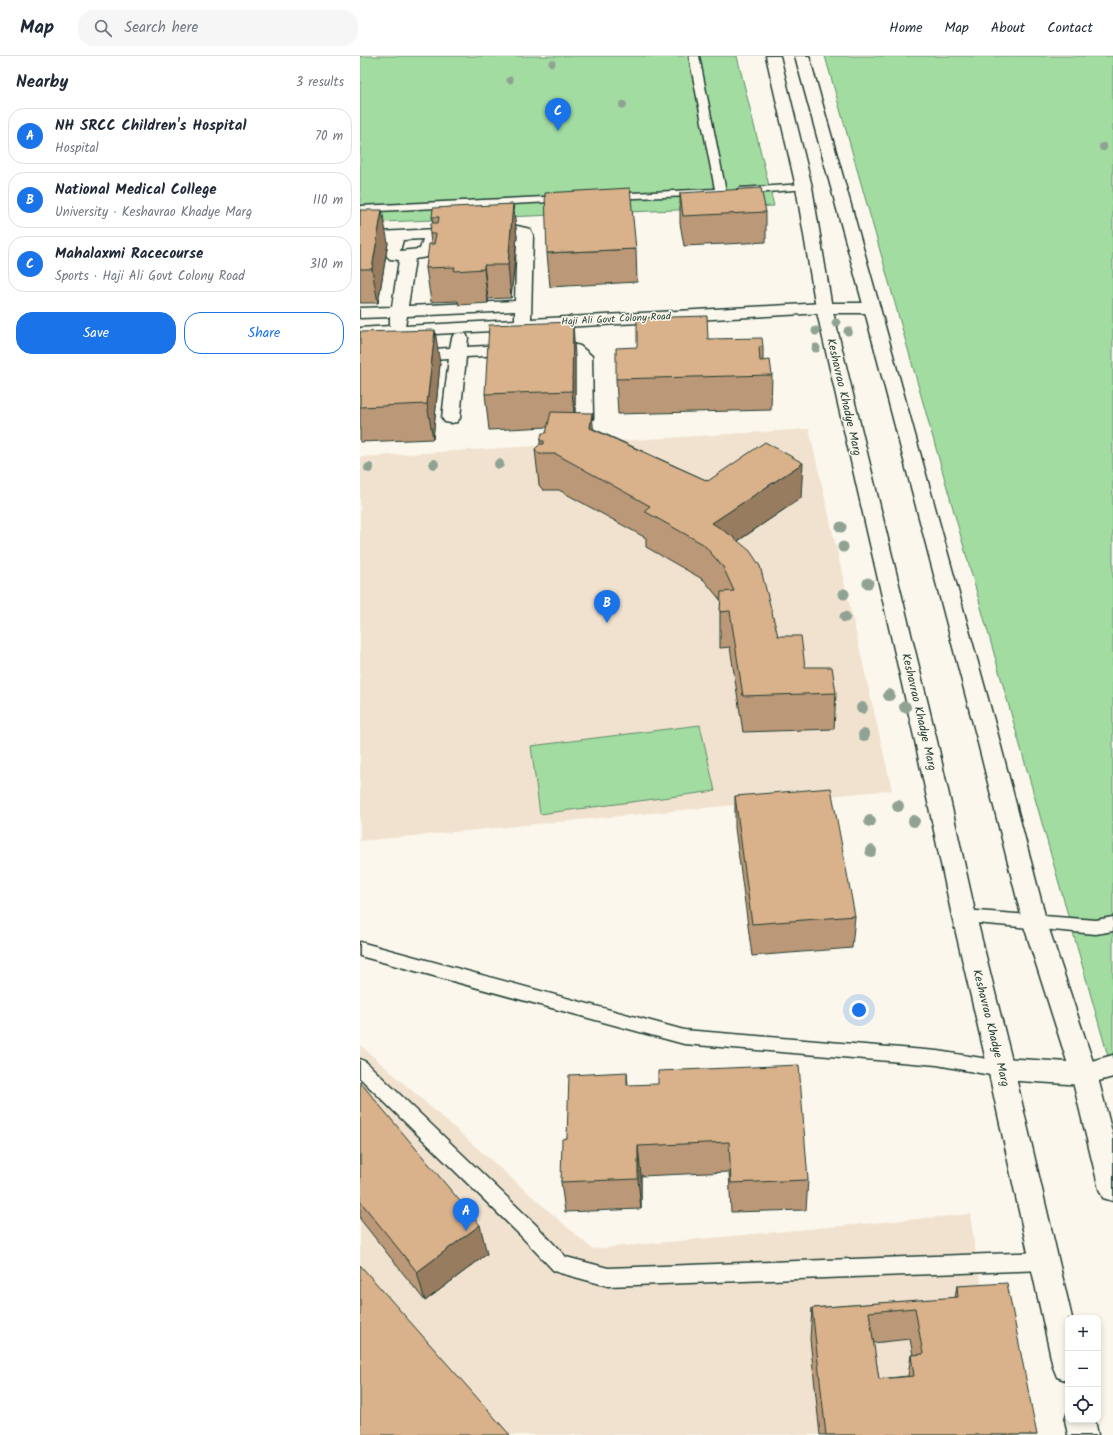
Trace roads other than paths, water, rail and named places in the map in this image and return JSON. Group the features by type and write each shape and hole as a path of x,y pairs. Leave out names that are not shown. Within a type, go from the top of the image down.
{"main road":[{"name":"Keshavrao Khadye Marg","path":"773,56 804,186 824,308 924,733 964,916 1001,1069 1065,1354"},
{"path":"802,56 872,308 985,728 1035,923 1084,1074 1113,1189"},
{"path":"360,238 513,230 524,232 523,324"},
{"path":"396,236 393,255 408,255 427,253 432,234"},
{"path":"396,331 408,255"},
{"path":"360,313 524,306"},
{"name":"Haji Ali Govt Colony Road","path":"360,333 824,308 872,308"},
{"path":"451,418 461,327"},
{"path":"360,358 564,347 577,351 583,356 584,418"},
{"path":"1001,1069 1084,1074 1113,1066"},
{"path":"1081,1423 1083,1435"}],"lane":[{"path":"694,56 721,192"},
{"path":"604,197 721,192 804,186"},
{"path":"360,209 572,199"},
{"path":"964,916 1096,927 1113,924"},
{"path":"360,949 684,1037 937,1058 1001,1069"},
{"path":"360,1067 528,1230 560,1264 567,1266 608,1277 1044,1261"}],"place":[{"name":"Mahalaxmi Racecourse","path":"558,131"},
{"name":"National Medical College","path":"607,623"},
{"name":"NH SRCC Children's Hospital","path":"466,1231"}]}
